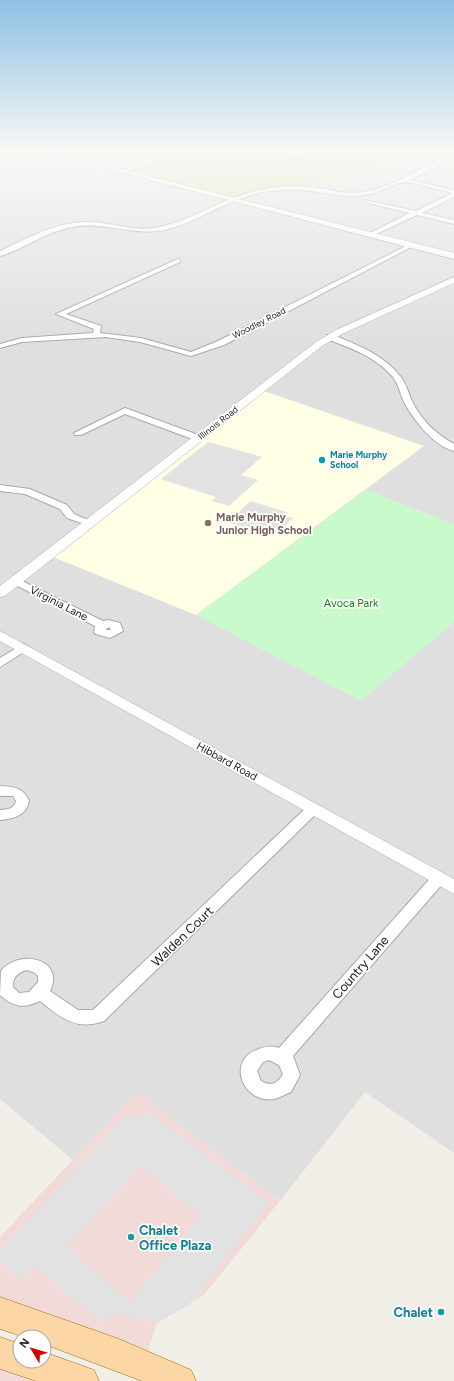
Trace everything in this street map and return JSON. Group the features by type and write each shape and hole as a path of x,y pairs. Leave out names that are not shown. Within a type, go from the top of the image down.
{"main road":[{"path":"0,1313 119,1356 180,1381"},
{"path":"0,1353 12,1357"},
{"path":"48,1369 83,1381"}],"street":[{"path":"0,254 57,227 92,224 139,230 154,230 193,215"},
{"path":"294,215 454,256"},
{"path":"370,235 411,215"},
{"path":"426,215 454,222"},
{"name":"Woodley Road","path":"0,346 42,338 96,335 134,338 181,352 195,353 233,337 412,245"},
{"path":"96,335 98,328 60,314 178,261"},
{"name":"Illinois Road","path":"0,593 330,337 454,280"},
{"path":"330,337 368,353 388,366 401,382 414,414 428,429 452,445"},
{"path":"78,433 125,410 198,438"},
{"path":"0,488 27,491 64,507 70,516 90,523"},
{"name":"Virginia Lane","path":"16,581 102,625"},
{"name":"Hibbard Road","path":"0,635 454,887"},
{"path":"0,663 23,648"},
{"path":"0,792 16,792 23,798 23,802 18,810 13,814 0,816"},
{"name":"Walden Court","path":"41,993 73,1016 81,1019 89,1019 101,1013 314,809"},
{"name":"Country Lane","path":"282,1057 439,878"}],"shaded area":[{"path":"0,215 454,215 454,1153 365,1092 280,1201 137,1093 73,1160 0,1099"},
{"name":"Marie Murphy Junior High School","path":"264,391 424,446 196,615 53,557"},
{"path":"208,442 262,457 241,475 258,480 229,506 212,501 216,497 161,479"},
{"path":"251,501 289,513 285,516 293,518 278,533 270,530 266,534 227,522"},
{"path":"137,1092 280,1201 204,1295 157,1323 147,1355 0,1304 0,1237"},
{"path":"147,1111 269,1203 190,1304 157,1323 119,1314 99,1322 34,1265 20,1280 0,1262 0,1252 129,1112 139,1120","holes":["140,1166 201,1215 130,1302 67,1247"]},
{"path":"0,1368 37,1381 0,1381"}],"green space":[{"name":"Avoca Park","path":"366,490 454,524 454,622 361,701 196,615"}],"place":[{"name":"Marie Murphy School","path":"322,460"},
{"name":"Marie Murphy Junior High School","path":"208,523"},
{"name":"Chalet Office Plaza","path":"131,1237"},
{"name":"Chalet","path":"441,1312"}]}
